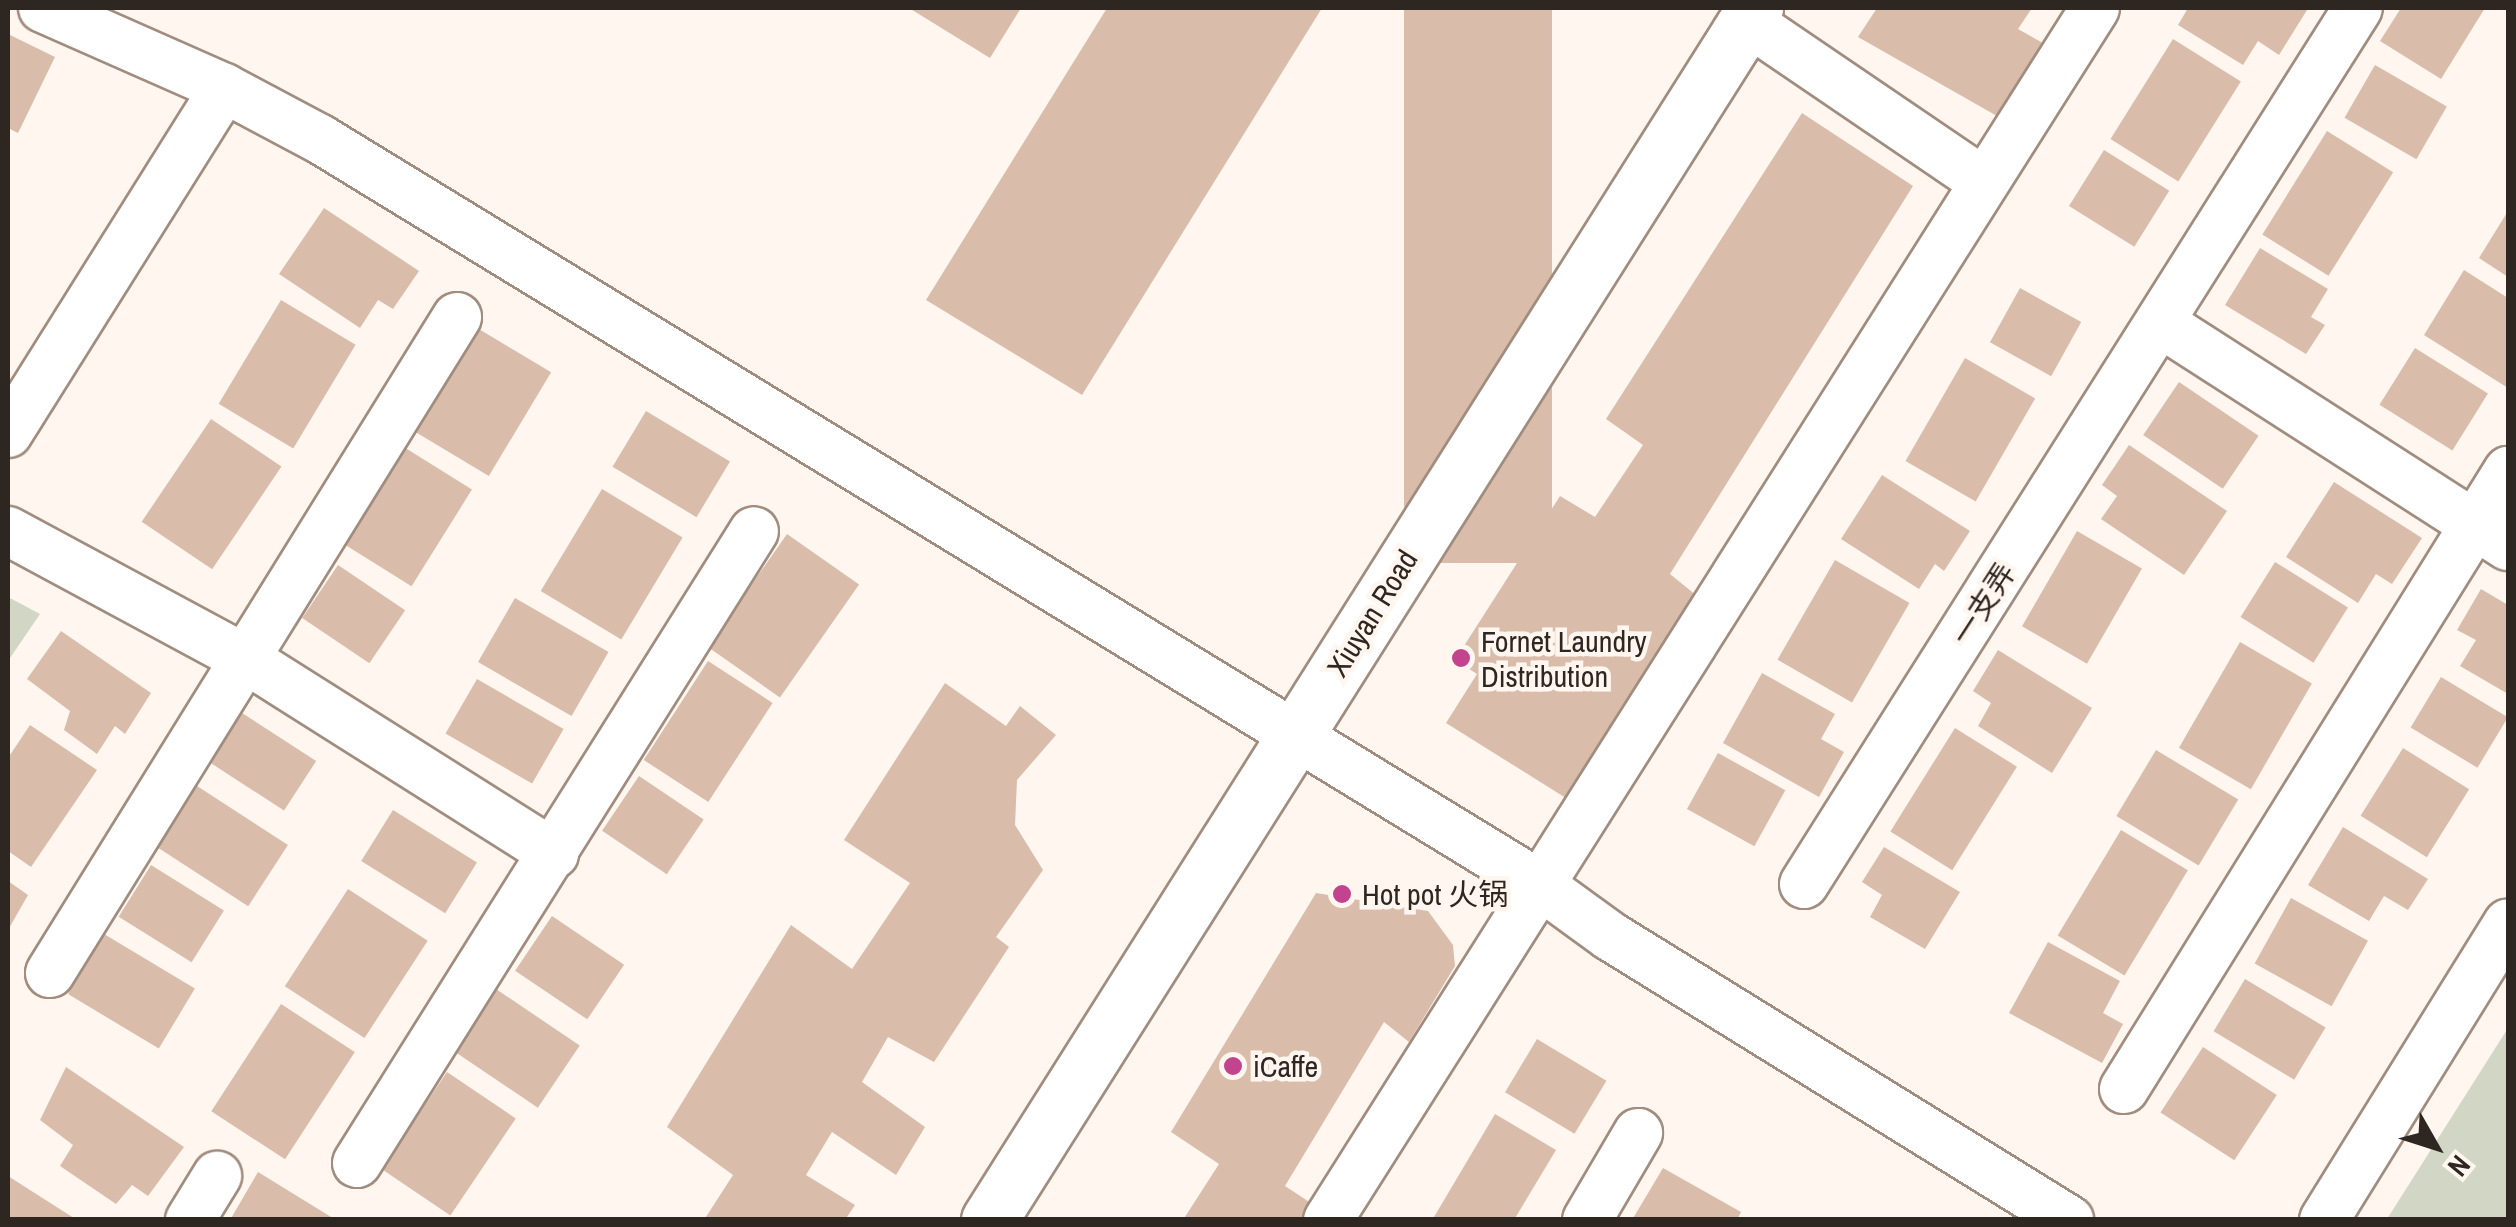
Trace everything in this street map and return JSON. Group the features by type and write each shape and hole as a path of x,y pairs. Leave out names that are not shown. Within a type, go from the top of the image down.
{"main road":[{"name":"Xiuyan Road","path":"989,1220 1751,14"}],"street":[{"path":"44,8 224,88 320,140 1292,738 1536,882 1610,936 2069,1220"},
{"path":"1328,1220 1536,882 1981,180 2096,8"},
{"name":"一支弄","path":"1804,884 2162,324 2358,8"},
{"path":"1751,14 1981,180"},
{"path":"8,434 224,88"},
{"path":"50,973 249,661 457,317"},
{"path":"2162,324 2490,536"},
{"path":"2124,1089 2490,536 2508,471"},
{"path":"8,531 249,661 554,854"},
{"path":"357,1162 754,531"},
{"path":"2324,1220 2508,923"},
{"path":"1587,1220 1638,1133"},
{"path":"190,1220 217,1176"}],"green space":[{"path":"8,597 40,614 8,661"},
{"path":"2508,1028 2508,1219 2387,1219"}],"building":[{"path":"909,8 1021,8 990,58"},
{"path":"1107,8 1322,8 1082,395 926,300"},
{"path":"1404,8 1552,8 1552,563 1404,563"},
{"path":"1877,8 2032,8 2018,29 2050,47 2004,120 1858,37"},
{"path":"2188,8 2307,10 2279,55 2258,41 2243,65 2178,25"},
{"path":"2401,8 2485,8 2441,79 2380,41"},
{"path":"8,34 55,57 18,133 8,128"},
{"path":"2173,39 2241,81 2178,181 2110,139"},
{"path":"2375,65 2447,106 2416,159 2344,118"},
{"path":"1802,113 1913,186 1670,574 1702,600 1569,800 1446,723 1477,674 1455,660 1560,496 1595,517 1643,445 1606,419"},
{"path":"2327,131 2393,172 2328,276 2262,234"},
{"path":"2104,150 2169,191 2134,247 2069,206"},
{"path":"324,208 419,271 393,309 378,300 360,328 279,274"},
{"path":"2508,211 2508,277 2479,258"},
{"path":"2260,248 2328,289 2311,317 2325,325 2306,354 2225,305"},
{"path":"2464,270 2508,298 2508,388 2424,335"},
{"path":"2020,288 2081,322 2051,376 1990,342"},
{"path":"281,300 356,345 293,449 219,404"},
{"path":"474,326 551,372 489,476 412,430"},
{"path":"2415,348 2488,394 2452,450 2379,405"},
{"path":"1965,358 2035,398 1976,502 1906,461"},
{"path":"2179,382 2259,436 2223,489 2143,435"},
{"path":"646,411 730,461 697,517 613,467"},
{"path":"211,419 281,467 212,569 142,522"},
{"path":"399,444 472,490 412,586 339,541"},
{"path":"2129,445 2227,511 2184,575 2101,519 2117,496 2102,485"},
{"path":"1882,475 1970,531 1944,571 1935,564 1919,589 1841,539"},
{"path":"2334,482 2422,538 2392,584 2376,574 2358,603 2286,557"},
{"path":"602,489 683,537 621,639 541,591"},
{"path":"2077,531 2142,568 2087,664 2022,626"},
{"path":"787,534 859,584 780,698 708,647"},
{"path":"1835,560 1909,603 1852,703 1778,660"},
{"path":"2275,562 2348,608 2313,663 2241,617"},
{"path":"338,565 405,610 369,663 302,618"},
{"path":"2481,589 2508,605 2508,694 2460,666 2476,640 2457,630"},
{"path":"515,598 609,652 572,716 478,662"},
{"path":"61,631 151,693 125,734 115,726 97,754 64,730 70,711 27,679"},
{"path":"2240,642 2312,684 2251,789 2179,748"},
{"path":"1998,650 2092,708 2052,773 1978,726 1991,703 1973,691"},
{"path":"708,661 773,703 708,802 644,760"},
{"path":"1762,673 1835,714 1821,739 1844,752 1819,797 1723,743"},
{"path":"2441,677 2508,717 2477,768 2411,728"},
{"path":"477,679 564,729 532,784 446,734"},
{"path":"945,683 1006,726 1020,706 1056,735 1017,780 1015,825 1043,870 996,937 1009,947 934,1062 888,1037 862,1082 925,1127 896,1175 832,1132 806,1175 855,1205 845,1220 704,1220 733,1175 667,1127 791,925 852,969 910,883 844,840"},
{"path":"239,711 316,761 284,811 207,760"},
{"path":"30,725 97,770 31,867 8,851 8,758"},
{"path":"1955,728 2017,767 1952,870 1890,831"},
{"path":"2403,748 2469,789 2427,857 2361,816"},
{"path":"2156,750 2238,799 2199,865 2116,816"},
{"path":"1718,753 1785,790 1754,846 1687,809"},
{"path":"639,776 704,820 667,874 602,831"},
{"path":"194,784 288,845 248,906 154,845"},
{"path":"393,810 477,862 445,913 361,861"},
{"path":"2343,827 2428,879 2408,910 2384,896 2369,921 2308,885"},
{"path":"2121,830 2188,870 2125,976 2058,935"},
{"path":"1884,847 1960,892 1925,949 1870,917 1882,895 1862,882"},
{"path":"151,865 224,911 192,962 119,917"},
{"path":"8,881 28,895 8,930"},
{"path":"348,889 428,941 364,1038 285,986"},
{"path":"1316,893 1428,911 1453,945 1455,966 1409,1042 1384,1022 1285,1186 1320,1209 1312,1220 1183,1220 1219,1164 1171,1132"},
{"path":"2291,898 2368,941 2332,1006 2255,964"},
{"path":"552,916 624,965 587,1019 515,971"},
{"path":"104,934 195,989 159,1049 68,994"},
{"path":"2048,942 2120,981 2103,1013 2123,1024 2102,1063 2009,1013"},
{"path":"2245,979 2326,1027 2294,1080 2214,1031"},
{"path":"496,989 580,1045 538,1108 454,1051"},
{"path":"281,1004 355,1052 285,1159 211,1111"},
{"path":"1537,1039 1606,1081 1574,1134 1505,1092"},
{"path":"2203,1047 2277,1095 2234,1160 2161,1112"},
{"path":"66,1067 184,1147 148,1196 132,1185 116,1204 60,1166 73,1145 40,1120"},
{"path":"447,1072 516,1118 450,1215 382,1169"},
{"path":"1495,1114 1556,1150 1514,1220 1438,1220 1434,1217"},
{"path":"1663,1168 1741,1212 1737,1220 1632,1220"},
{"path":"258,1172 336,1220 230,1220"},
{"path":"8,1176 77,1220 8,1220"}],"place":[{"name":"Fornet Laundry Distribution","path":"1461,658"},
{"name":"Hot pot 火锅","path":"1342,894"},
{"name":"iCaffe","path":"1233,1066"}]}
